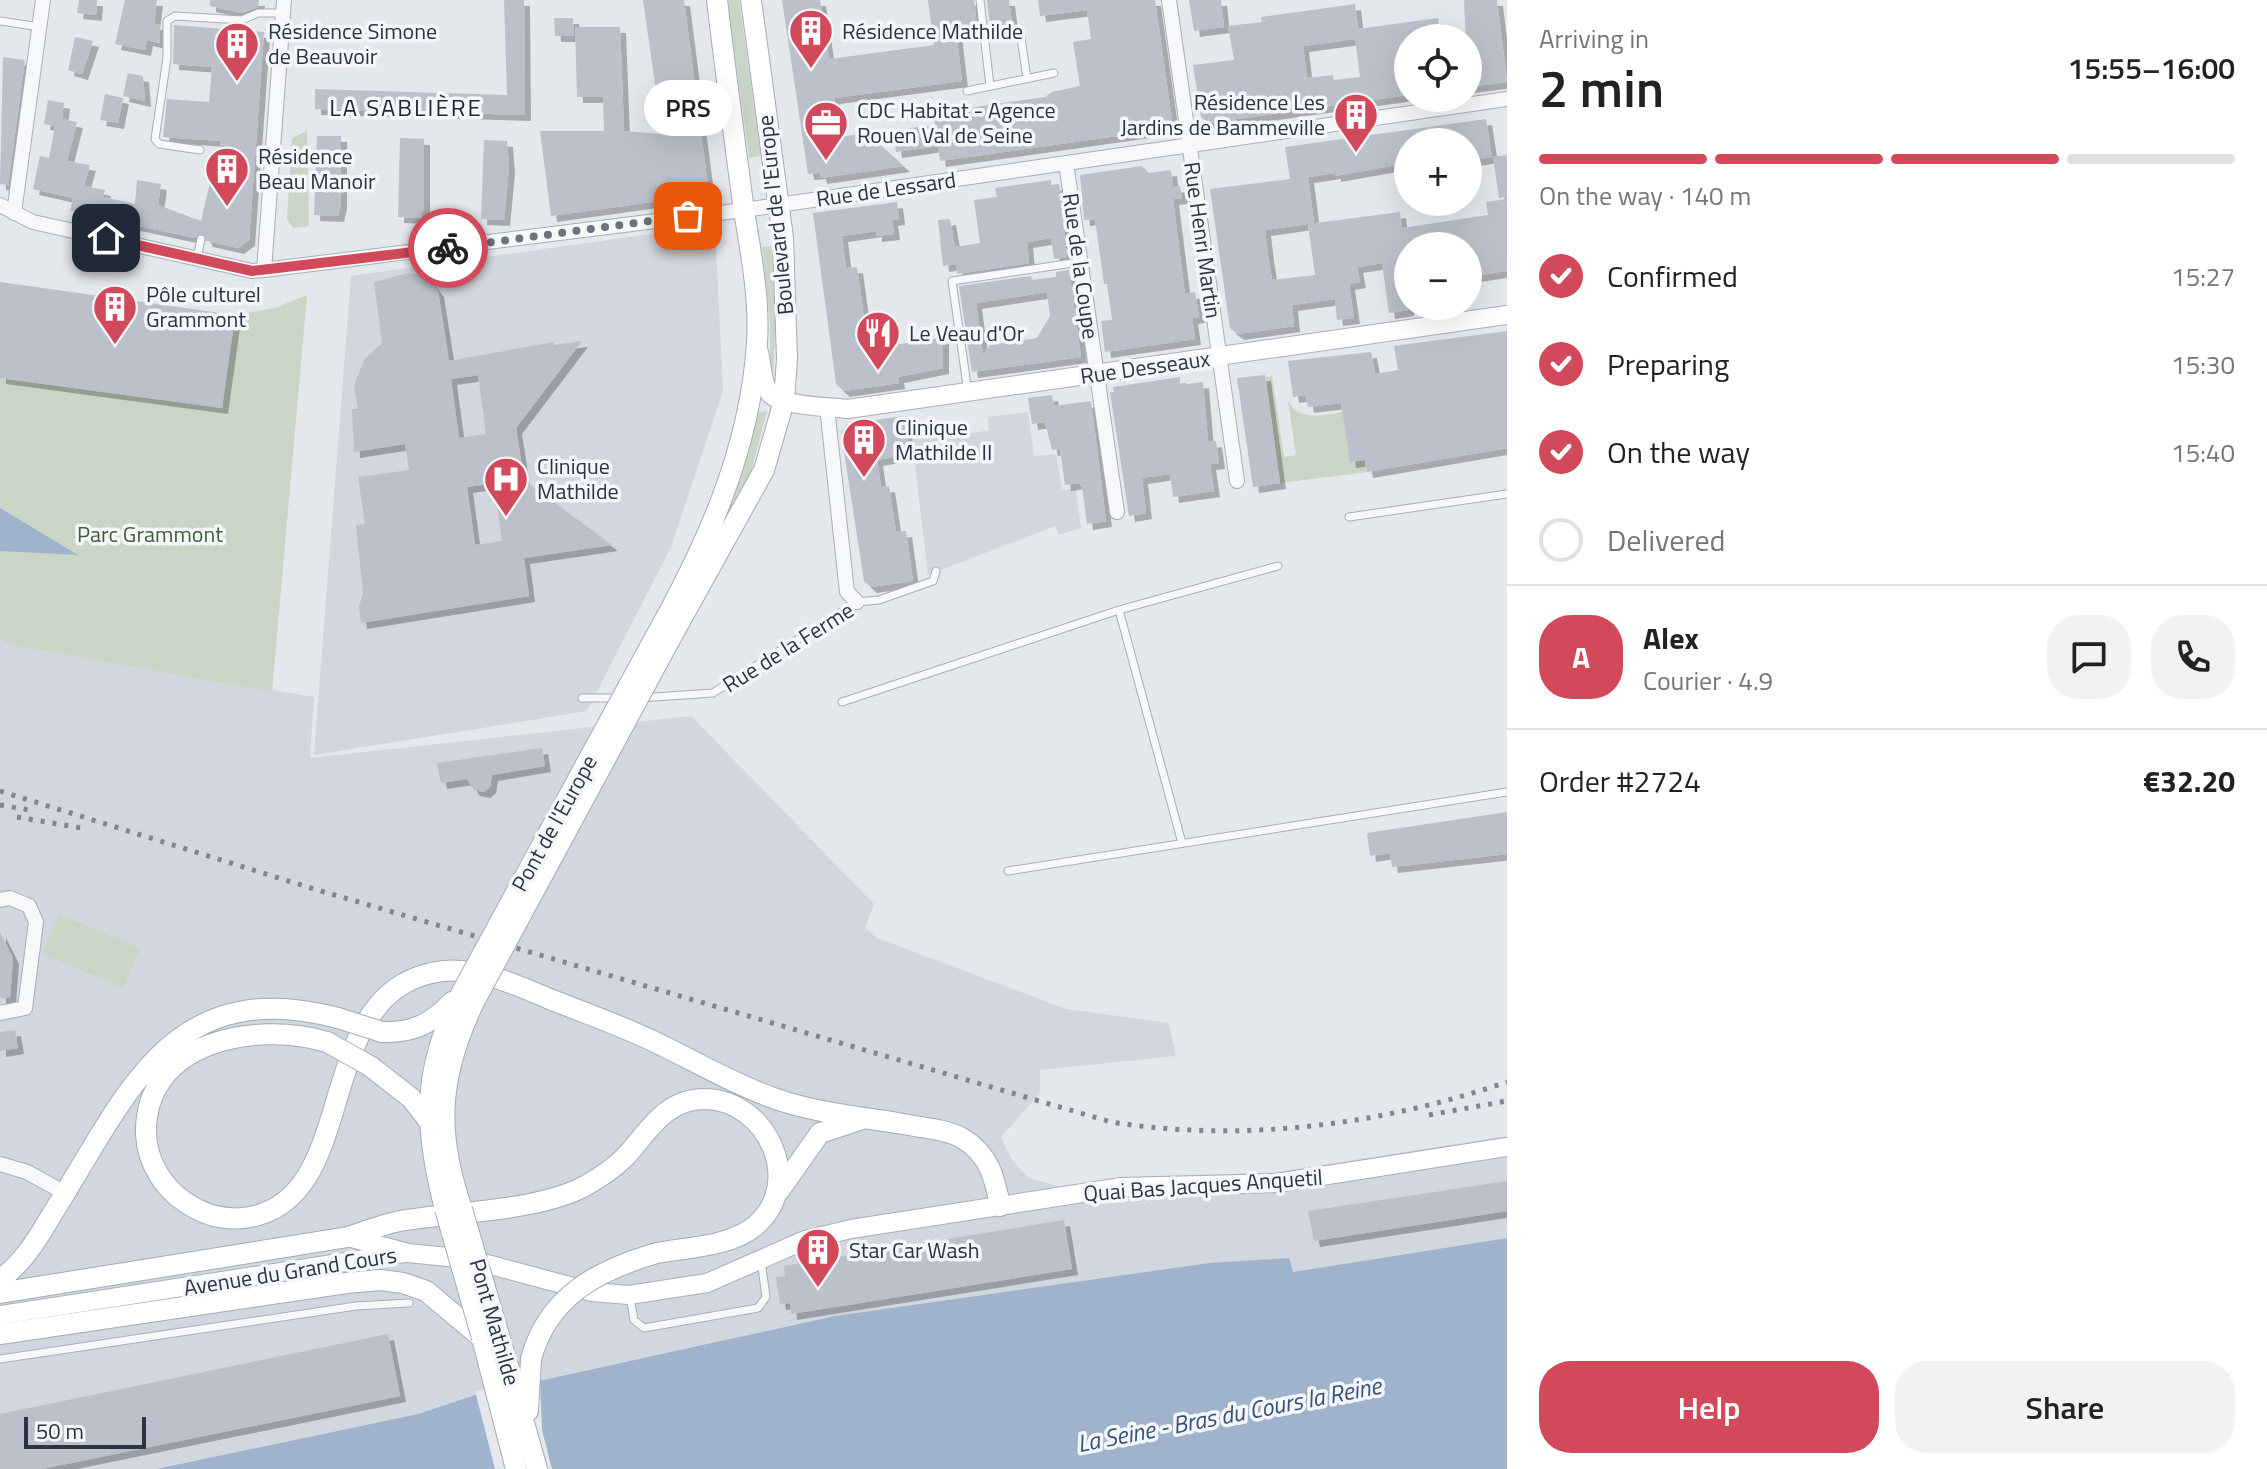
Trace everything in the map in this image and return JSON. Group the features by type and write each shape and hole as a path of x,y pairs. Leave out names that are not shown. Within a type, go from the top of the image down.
{"main road":[{"name":"Boulevard de l'Europe","path":"660,643 696,565 734,467 748,415 757,341 717,0"},
{"name":"Boulevard de l'Europe","path":"660,643 764,470 784,401 786,288 751,0"},
{"name":"Rue Desseaux","path":"784,401 848,409 1507,315"},
{"path":"757,341 766,387 772,396 784,401"},
{"name":"Pont de l'Europe","path":"461,1000 660,643"},
{"path":"428,1120 411,1098 370,1066 327,1042 289,1033 245,1034 196,1050 164,1077 148,1108 147,1142 157,1172 178,1198 207,1215 240,1218 274,1209 301,1186 317,1159 343,1072 372,1010 404,983 441,972 481,974 510,982 656,1043 779,1100 950,1133 963,1139 989,1164 1000,1206"},
{"path":"0,1279 31,1249 130,1087 168,1045 190,1030 214,1019 264,1009 299,1009 382,1032 401,1033 422,1026 461,1000"},
{"path":"444,1177 428,1120 431,1074 461,1000"},
{"path":"444,1177 447,1082 461,1000"},
{"path":"348,1237 396,1222 524,1203 582,1188 624,1159 663,1113 697,1100 727,1103 755,1119 776,1154 779,1179 774,1197"},
{"path":"535,1462 526,1390 536,1341 567,1296 594,1277 657,1253 741,1235 762,1219 820,1133 867,1118"},
{"name":"Quai Bas Jacques Anquetil","path":"408,1253 468,1259 592,1292 629,1295 707,1283 760,1257 805,1240 851,1229 1121,1187 1277,1183 1507,1147"},
{"name":"Pont Mathilde","path":"444,1177 535,1462"},
{"name":"Pont Mathilde","path":"454,1209 482,1338 516,1469"},
{"name":"Avenue du Grand Cours","path":"0,1293 348,1237 408,1253"},
{"name":"Avenue du Grand Cours","path":"0,1315 408,1253"},
{"path":"0,1334 380,1280 403,1283 426,1291 482,1338"}],"street":[{"path":"14,213 43,0"},
{"name":"Rue Henri Martin","path":"1169,0 1237,481"},
{"path":"264,270 283,6"},
{"name":"Rue de Lessard","path":"0,205 33,222 252,271 744,210 1507,99"},
{"name":"Rue de la Coupe","path":"1066,163 1117,512"},
{"path":"827,407 847,592 857,602"},
{"path":"0,900 10,898 29,906 36,922 25,1008 0,1013"},
{"path":"0,1164 21,1169 65,1193"}],"lane":[{"path":"980,0 990,86"},
{"path":"200,150 159,144 155,139 167,58 167,21 175,16 242,20 283,6"},
{"path":"0,21 40,27"},
{"path":"1021,38 1027,78"},
{"path":"967,91 1054,73"},
{"path":"197,258 201,239"},
{"path":"968,392 952,281 1080,262"},
{"path":"1349,517 1507,494"},
{"path":"842,702 1119,610 1278,566"},
{"name":"Rue de la Ferme","path":"582,698 677,698 713,693 857,602 879,600 933,581 936,571"},
{"path":"1119,610 1182,843"},
{"path":"1008,871 1507,792"},
{"path":"629,1295 634,1320 644,1328 758,1308 766,1297 760,1257"},
{"path":"0,1359 356,1306 409,1303"}],"shaded area":[{"name":"Clinique Mathilde","path":"715,225 723,391 671,547 587,711 314,755 351,276"},
{"path":"1028,412 1034,456 1056,454 1062,490 1076,489 1081,528 1059,535 1055,526 928,575 911,430 960,423 961,435 989,430 988,417"},
{"path":"0,640 22,647 314,697 310,758 691,716 874,904 865,928 877,938 1066,1009 1169,1023 1176,1056 1040,1070 1040,1093 1001,1137 1012,1160 1029,1178 1062,1187 1198,1175 1245,1177 1507,1136 1507,1238 1293,1272 1209,1263 835,1316 475,1395 418,1414 156,1469 0,1469"}],"green space":[{"path":"727,0 739,0 761,156 749,158"},
{"path":"307,131 309,226 293,228 287,219 292,138"},
{"path":"773,246 777,302 773,377 770,376 770,322 762,247"},
{"name":"Parc Grammont","path":"307,295 272,692 22,647 0,640 0,378 221,407 235,315 275,308"},
{"path":"1272,376 1284,457 1296,455 1288,401 1294,409 1311,415 1363,408 1343,414 1350,462 1365,460 1367,472 1280,483 1266,377"},
{"path":"767,411 749,479 716,540 754,413"},
{"path":"59,914 140,948 124,988 42,954"}],"water":[{"path":"0,508 78,555 0,551"},
{"name":"La Seine - Bras du Cours la Reine","path":"1507,1238 1507,1469 156,1469 418,1414 475,1395 835,1316 1209,1263 1289,1258 1293,1272"}],"pier":[{"path":"540,1378 542,1430 552,1469 495,1469 475,1391"}],"building":[{"path":"79,0 97,0 96,15 77,13"},
{"path":"125,0 157,0 154,24 160,24 160,43 147,40 145,50 115,44"},
{"path":"210,0 259,0 258,7 242,13 210,6"},
{"path":"504,0 524,0 525,115 315,109 315,89 507,95"},
{"path":"643,0 684,0 709,194 551,216 540,131 604,131 603,97 577,97 575,27 620,27 624,131 662,134"},
{"path":"782,0 820,0 829,59 934,45 928,0 974,0 977,28 956,32 962,81 834,98 840,137 867,133 904,166 821,178 820,173 808,174"},
{"path":"987,0 1009,0 1012,23 990,26"},
{"path":"1038,0 1155,0 1172,120 1166,129 940,161 938,146 896,152 894,135 904,134 903,129 935,125 933,113 1045,97 1052,92 1080,86 1073,42 1091,39 1087,10 1040,16"},
{"path":"1189,0 1221,0 1224,27 1194,31"},
{"path":"1464,0 1497,0 1507,82 1482,85 1482,24 1465,24"},
{"path":"1355,4 1358,29 1394,24 1394,97 1208,123 1201,117 1193,65 1234,60 1228,26 1262,22 1261,17","holes":["1355,39 1360,77 1334,80 1333,75 1307,78 1303,46"]},
{"path":"554,18 573,18 574,36 555,36"},
{"path":"1438,18 1439,24 1394,24"},
{"path":"174,25 264,32 249,240 238,248 207,241 203,233 195,238 70,211 73,198 33,189 40,156 49,158 55,126 44,124 48,100 64,103 62,119 77,122 67,161 90,165 84,186 105,190 103,197 135,204 137,180 161,184 158,205 201,221 213,169 219,170 221,141 163,137 167,99 209,102 212,67 173,64"},
{"path":"75,37 93,41 82,74 68,70"},
{"path":"3,57 25,60 8,185 0,184"},
{"path":"128,73 143,76 145,101 123,96"},
{"path":"105,94 123,98 118,123 100,120"},
{"path":"1486,119 1492,157 1482,159 1482,128 1421,128"},
{"path":"1394,132 1394,165 1335,176 1335,173 1308,177 1314,223 1265,230 1272,280 1315,275 1308,224 1394,213 1394,216 1400,216 1402,228 1488,215 1486,202 1507,199 1507,271 1482,275 1482,232 1394,232 1394,312 1389,313 1382,263 1357,267 1360,282 1349,284 1354,318 1337,320 1335,299 1292,305 1294,326 1238,334 1230,328 1210,189 1290,179 1285,147"},
{"path":"317,136 341,136 341,203 338,216 314,215"},
{"path":"400,138 424,139 424,205 421,218 398,217"},
{"path":"484,140 507,141 509,167 504,220 481,219"},
{"path":"1507,155 1507,197 1499,198 1493,157"},
{"path":"1142,166 1149,173 1171,170 1173,187 1180,186 1182,198 1173,199 1185,294 1195,292 1199,317 1192,318 1195,339 1105,352 1101,321 1112,320 1107,284 1104,284 1095,219 1084,220 1080,175"},
{"path":"1051,180 1051,185 1059,184 1067,257 1054,259 1051,238 1027,242 1029,263 957,274 956,264 943,266 938,220 950,219 955,247 980,243 974,200 997,197 995,188"},
{"path":"897,202 899,219 892,220 894,234 876,236 876,231 842,236 846,268 857,267 867,340 886,337 887,346 943,338 943,368 898,377 899,383 844,391 836,384 813,213"},
{"path":"1069,270 1081,357 972,372 959,286 1031,276 1032,280 1056,277 1056,272","holes":["1047,292 1050,316 1037,338 990,345 983,355 976,303"]},
{"path":"409,273 428,278 438,291 449,361 554,342 554,345 582,341 516,428 524,480 612,545 524,558 529,596 361,623 359,607 363,593 356,525 365,524 358,477 409,470 405,444 354,452 352,409 358,409 354,386 364,360 382,343 374,282","holes":["478,375 486,434 459,438 451,379","494,483 502,541 475,545 467,487"]},
{"name":"Pôle culturel Grammont","path":"0,282 235,315 222,408 0,378"},
{"path":"1507,331 1507,448 1367,472 1365,460 1350,462 1341,403 1308,407 1306,395 1293,397 1288,361 1371,352 1375,374 1398,370 1394,346"},
{"path":"1265,375 1280,483 1253,487 1237,378"},
{"path":"1180,377 1180,385 1203,382 1208,442 1216,441 1219,463 1210,464 1214,491 1173,497 1170,474 1142,478 1146,513 1129,516 1110,392 1114,392 1113,387"},
{"path":"1052,395 1054,406 1091,401 1106,521 1087,524 1082,487 1079,483 1065,485 1060,449 1052,450 1045,422 1032,424 1028,398"},
{"name":"Clinique Mathilde II","path":"904,416 909,454 877,460 881,487 889,486 896,532 906,531 913,581 871,587 864,581 841,432 847,424"},
{"path":"542,748 545,766 492,775 490,787 484,792 474,790 467,779 441,783 437,763"},
{"path":"1507,812 1507,854 1392,867 1390,853 1370,856 1367,833"},
{"path":"0,932 13,958 10,998 0,998"},
{"path":"15,1030 18,1048 0,1051 0,1032"},
{"path":"1507,1181 1507,1211 1314,1241 1308,1211"},
{"path":"1064,1220 1072,1269 791,1314 790,1303 780,1304 776,1277 785,1276 784,1266"},
{"path":"388,1334 400,1396 42,1469 0,1469 0,1414"}],"railway":[{"path":"0,791 314,889 1111,1122 1211,1131 1311,1126 1411,1109 1507,1082"},
{"path":"0,805 30,810"},
{"path":"17,817 88,829"},
{"path":"1429,1115 1507,1101"}],"way so far":[{"path":"448,248 688,216"}],"place":[{"name":"Résidence Mathilde","path":"811,70"},
{"name":"Résidence Simone de Beauvoir","path":"237,83"},
{"name":"Résidence Les Jardins de Bammeville","path":"1356,154"},
{"name":"CDC Habitat - Agence Rouen Val de Seine","path":"826,162"},
{"name":"Résidence Beau Manoir","path":"227,208"},
{"name":"PRS","path":"688,216"},
{"name":"Pôle culturel Grammont","path":"115,346"},
{"name":"Le Veau d'Or","path":"878,372"},
{"name":"Clinique Mathilde II","path":"864,479"},
{"name":"Clinique Mathilde","path":"506,518"},
{"name":"Star Car Wash","path":"818,1289"}],"district":[{"name":"LA SABLIÈRE","path":"406,107"}],"route":[{"path":"106,238 252,271 448,248"}]}
